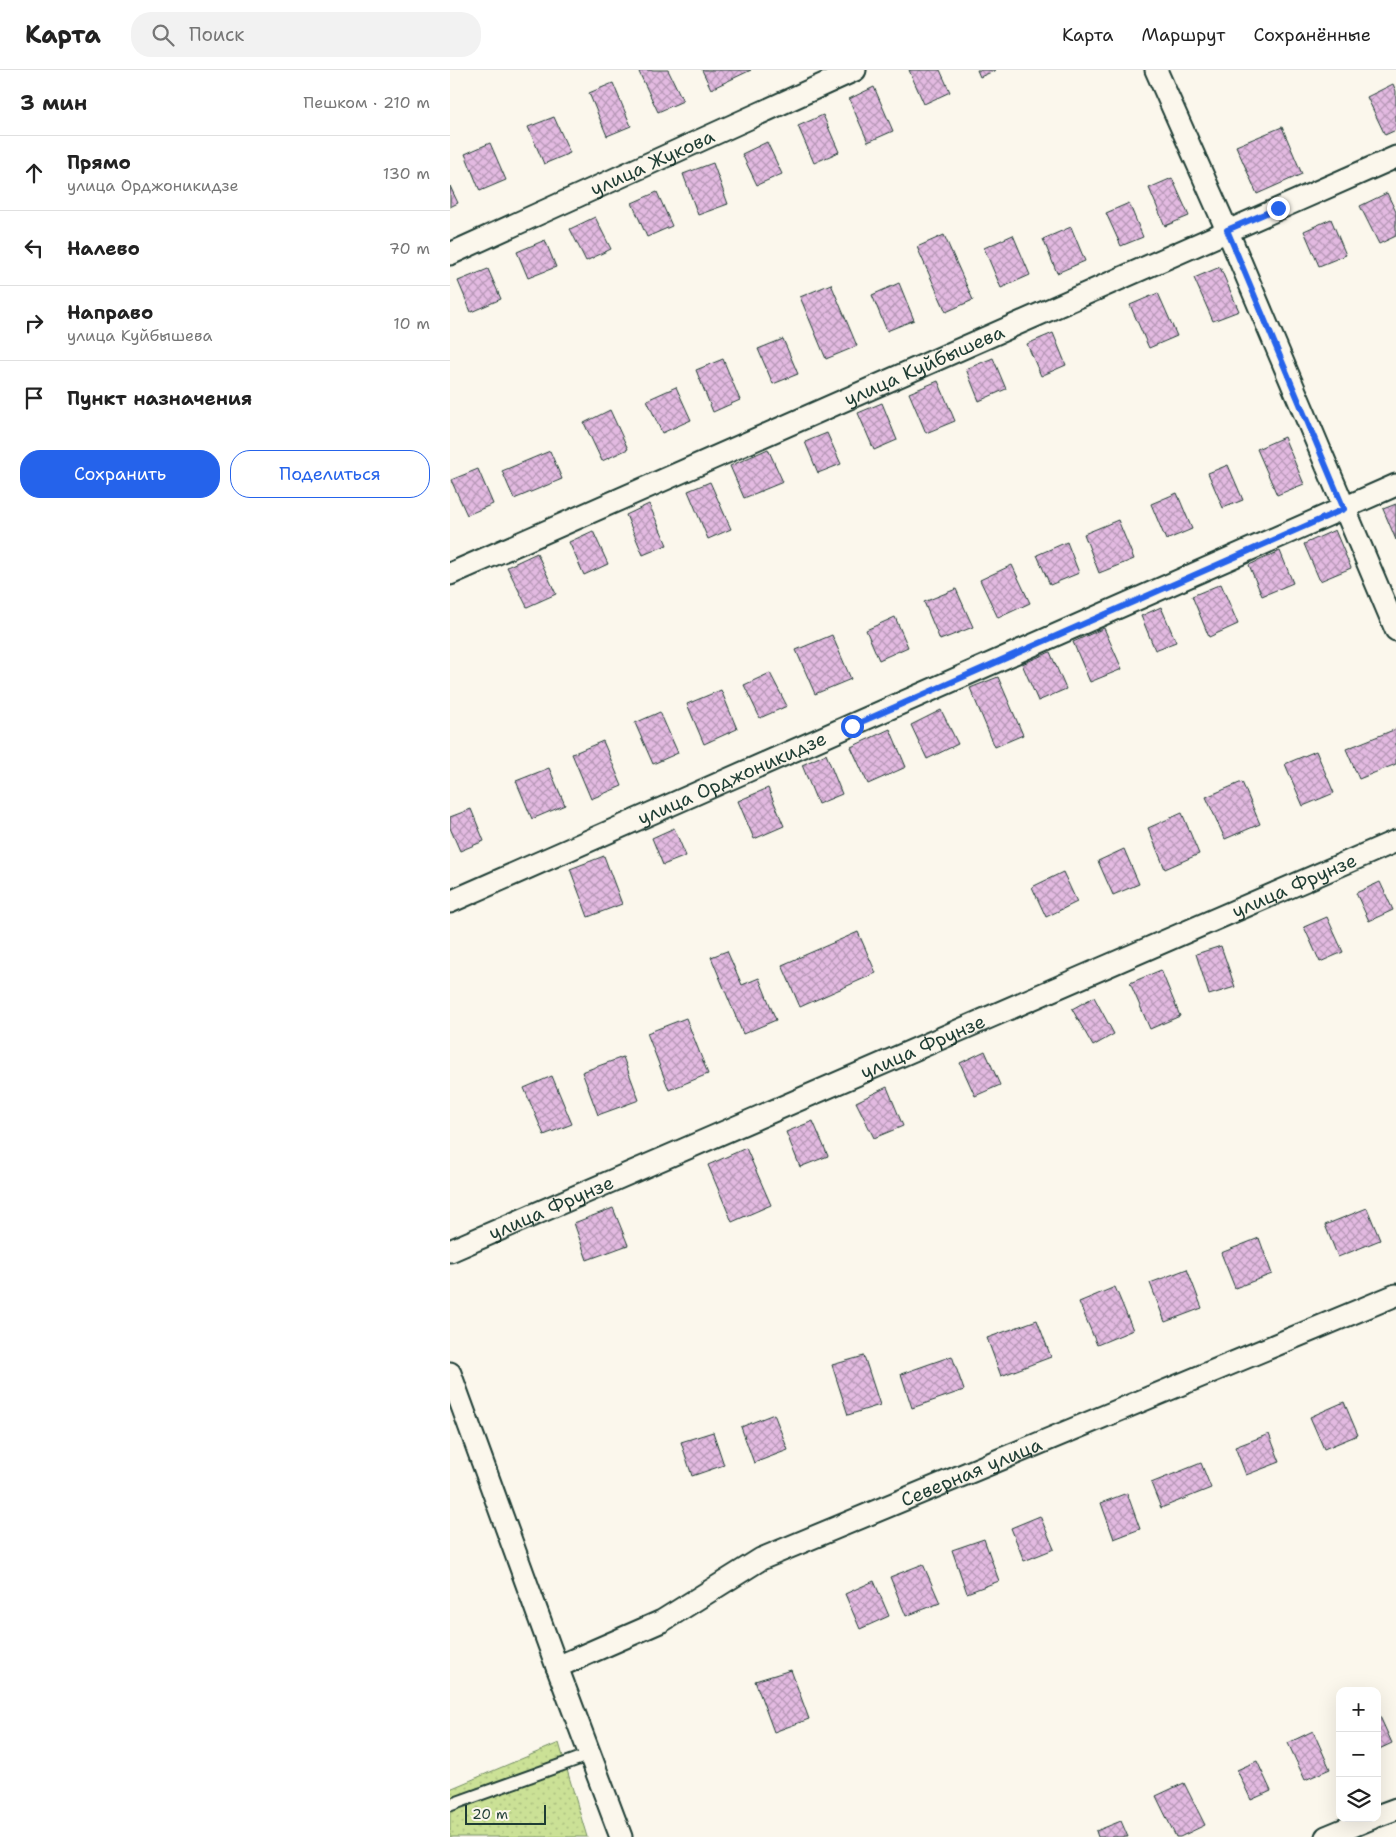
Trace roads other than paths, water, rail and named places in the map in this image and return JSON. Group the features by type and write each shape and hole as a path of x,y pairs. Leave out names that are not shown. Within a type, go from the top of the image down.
{"street":[{"name":"улица Жукова","path":"450,254 855,70"},
{"path":"1156,70 1227,230 1396,630"},
{"name":"улица Куйбышева","path":"450,574 1396,157"},
{"name":"улица Орджоникидзе","path":"450,902 1396,485"},
{"name":"улица Фрунзе","path":"450,1250 1396,841"},
{"name":"Северная улица","path":"557,1667 662,1620 761,1559 1396,1295"},
{"path":"450,1373 589,1755 621,1837"},
{"path":"1381,1814 1396,1808"},
{"path":"1326,1837 1362,1822"}],"lane":[{"path":"450,1805 589,1755"}]}
